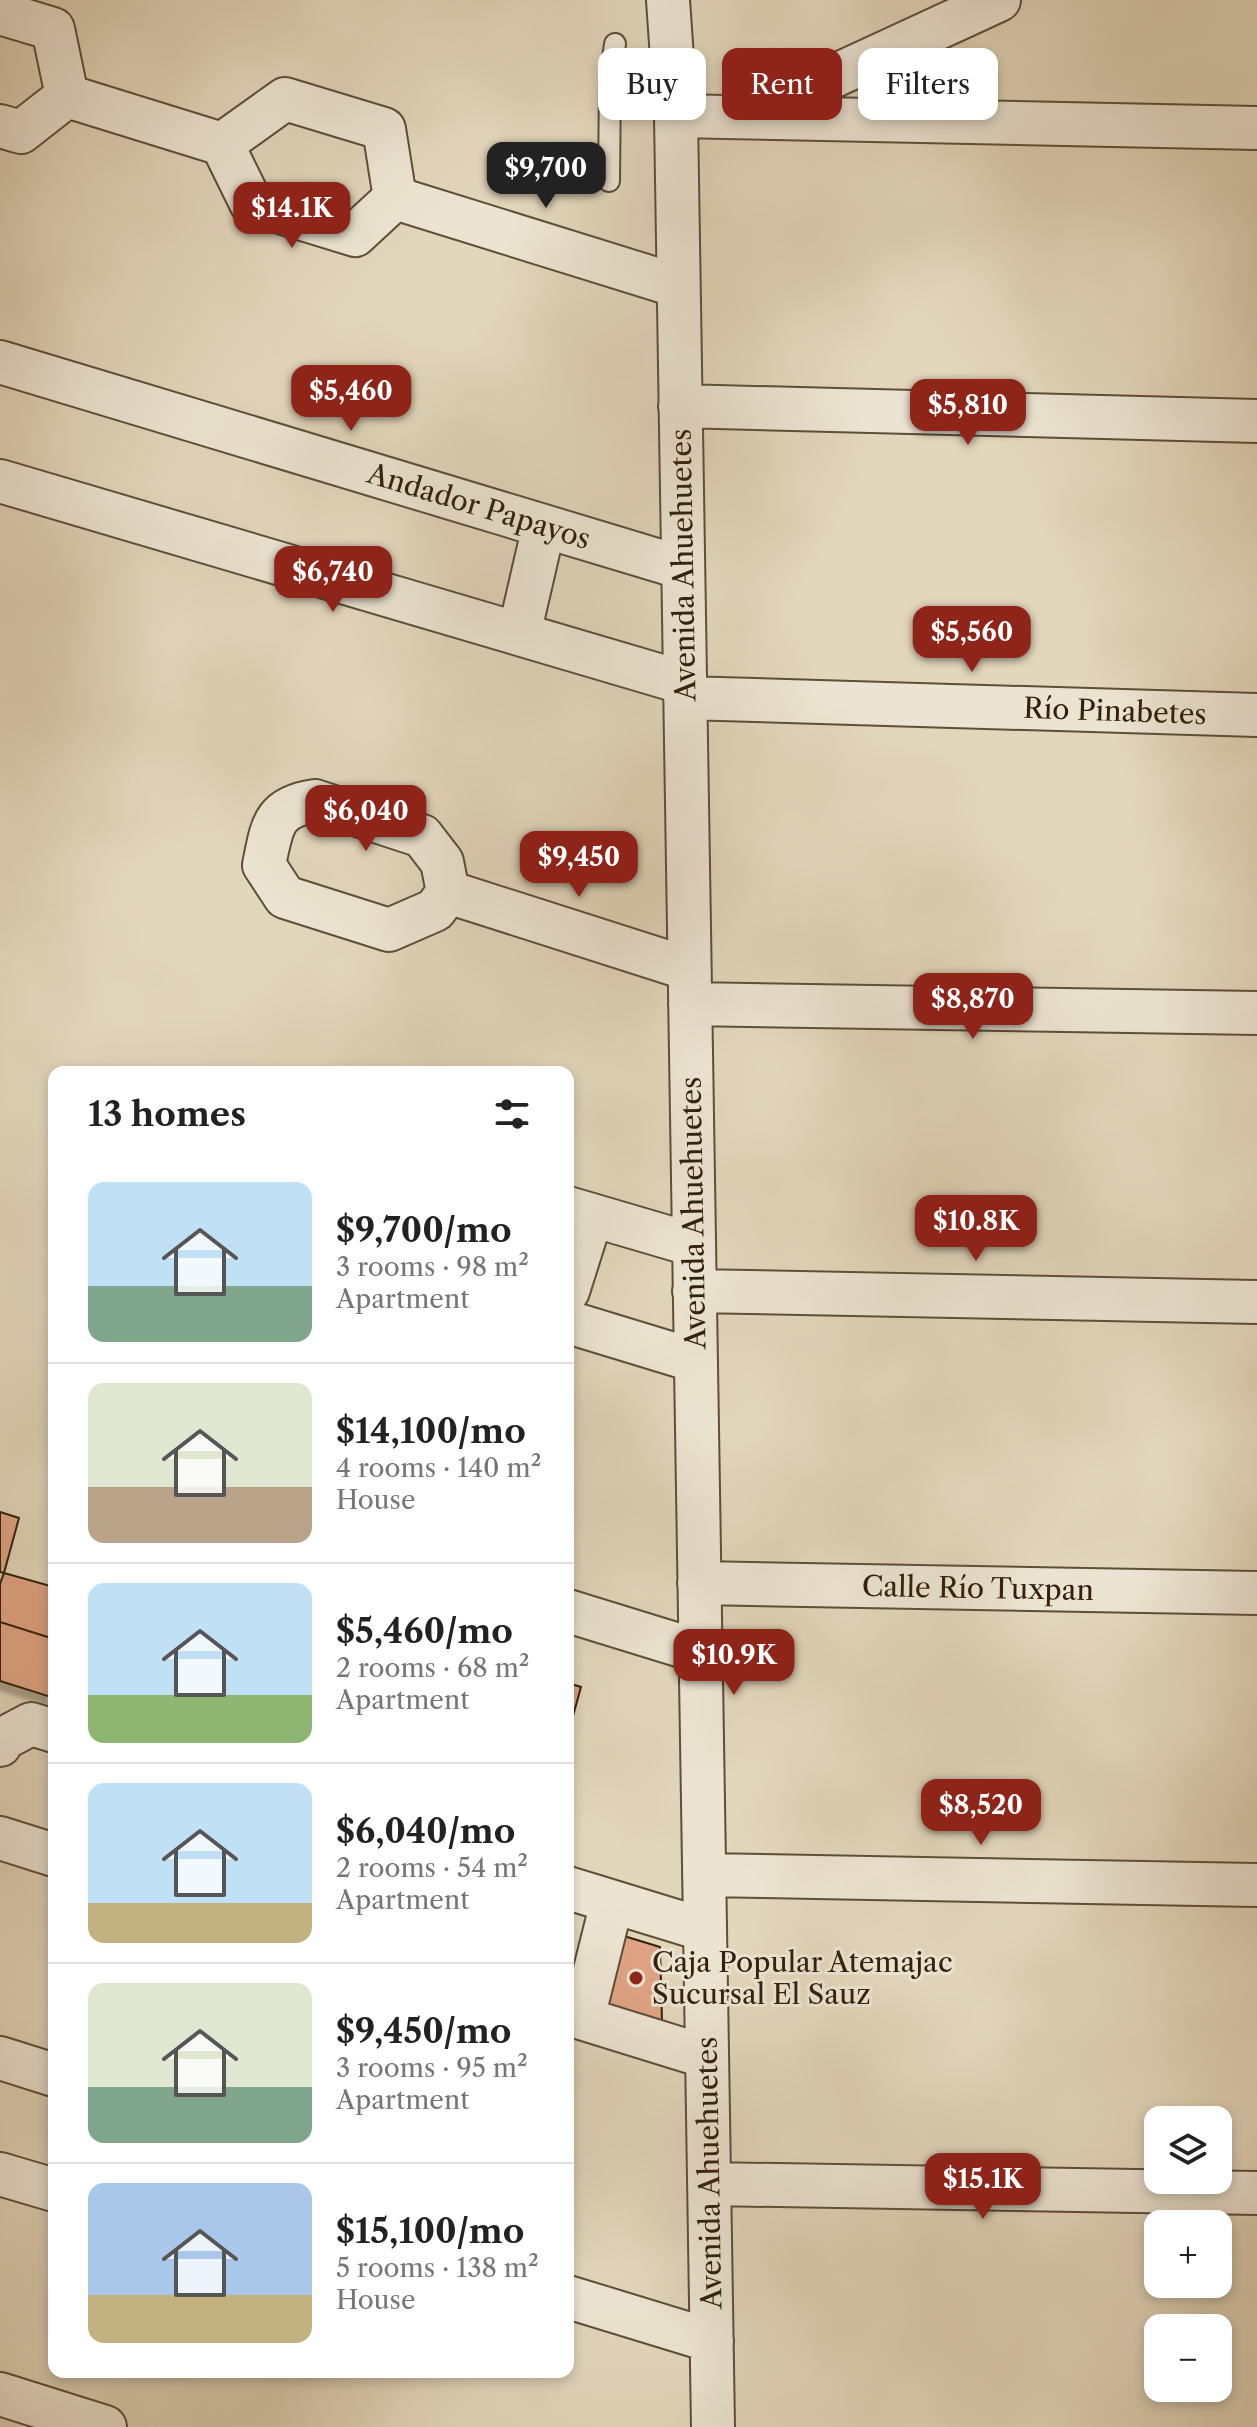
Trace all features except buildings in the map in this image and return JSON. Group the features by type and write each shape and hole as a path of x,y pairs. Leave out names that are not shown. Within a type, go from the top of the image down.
{"street":[{"name":"Avenida Ahuehuetes","path":"668,0 671,48"},
{"path":"842,73 999,0"},
{"path":"0,13 53,29 67,96"},
{"path":"0,126 21,132 67,96"},
{"path":"67,96 222,144 251,203 355,235 395,198"},
{"path":"222,144 285,99 384,129 395,198"},
{"name":"Avenida Ahuehuetes","path":"675,120 713,2427"},
{"path":"842,120 1257,128"},
{"path":"395,198 678,286"},
{"name":"Andador Papayos","path":"0,362 683,568"},
{"path":"680,406 1257,421"},
{"path":"0,481 519,634 685,690"},
{"path":"519,634 544,526"},
{"name":"Río Pinabetes","path":"685,690 1257,715"},
{"path":"448,892 689,986 1257,1013"},
{"path":"574,1251 580,1211 694,1245"},
{"path":"694,1291 1257,1302"},
{"path":"574,1324 696,1361"},
{"name":"Calle Río Tuxpan","path":"699,1583 1257,1593"},
{"path":"574,1613 701,1652"},
{"path":"0,1745 1,1740 31,1724 48,1729"},
{"path":"0,1838 48,1853"},
{"path":"704,1875 1257,1885"},
{"path":"574,1890 705,1930"},
{"path":"612,1902 575,2016 707,2057"},
{"path":"0,2058 48,2073"},
{"path":"0,2174 48,2188"},
{"path":"709,2184 1257,2193"},
{"path":"574,2299 712,2341"},
{"path":"0,2394 105,2427"}],"lane":[{"path":"614,48 615,44"},
{"path":"609,181 610,120"}],"place":[{"name":"Caja Popular Atemajac Sucursal El Sauz","path":"636,1978"}]}
